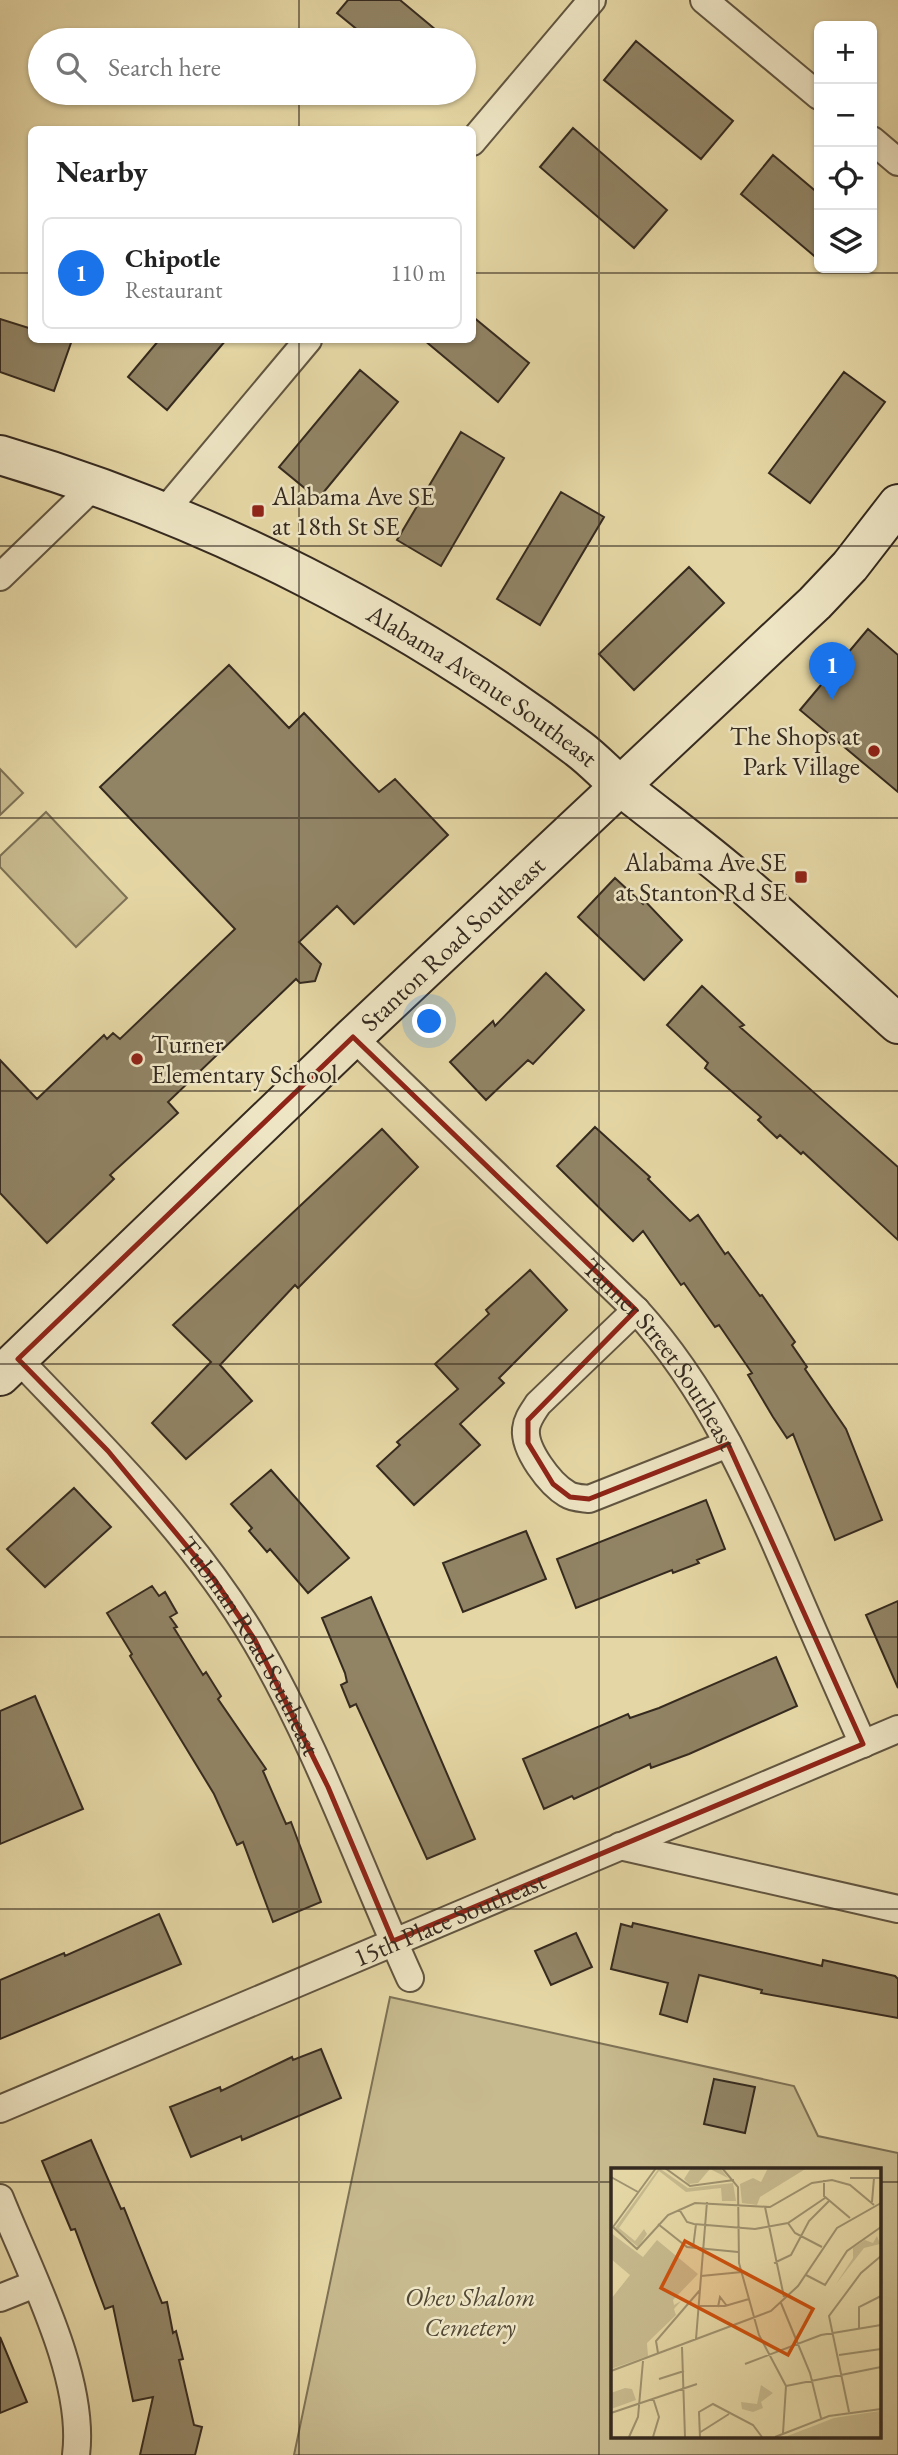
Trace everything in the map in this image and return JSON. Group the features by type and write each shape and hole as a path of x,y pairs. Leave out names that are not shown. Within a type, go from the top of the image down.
{"street":[{"path":"476,137 592,0"},
{"path":"704,0 814,92"},
{"path":"877,145 898,162"},
{"path":"163,513 305,343"},
{"name":"Alabama Avenue Southeast","path":"0,455 94,486 163,513 300,576 434,650 571,743 740,881 898,1024"},
{"path":"0,577 94,486"},
{"name":"Stanton Road Southeast","path":"9,1367 353,1037 815,603 850,565 898,505"},
{"name":"Tanner Street Southeast","path":"353,1037 667,1343 702,1394 766,1519 863,1744"},
{"path":"636,1310 538,1404 528,1420 525,1432 528,1443 553,1484 570,1497 589,1499 728,1444"},
{"name":"Tubman Road Southeast","path":"9,1367 108,1451 214,1579 255,1640 284,1692 322,1775 410,1979"},
{"name":"15th Place Southeast","path":"0,2109 898,1729"},
{"path":"620,1846 898,1909"},
{"path":"0,2198 73,2386 79,2438 76,2455"},
{"path":"0,2298 34,2284"}],"highlighted area":[{"path":"353,1037 636,1310 528,1420 528,1443 553,1484 570,1497 589,1499 728,1444 863,1744 393,1941 328,1787 255,1640 214,1579 108,1451 18,1359"}],"green space":[{"path":"0,769 23,793 0,815"},
{"path":"46,812 127,898 76,947 0,867 0,856"},
{"name":"Ohev Shalom Cemetery","path":"390,1997 794,2086 818,2136 898,2153 898,2455 294,2455"}],"building":[{"path":"348,0 400,0 434,28 355,28 337,13"},
{"path":"636,41 733,121 701,159 604,80"},
{"path":"573,128 667,210 634,248 540,167"},
{"path":"773,155 814,190 814,256 741,194"},
{"path":"0,319 28,328 28,343 71,343 54,391 0,372"},
{"path":"476,319 529,363 498,402 428,343 476,343"},
{"path":"156,343 223,343 167,410 128,377"},
{"path":"360,370 398,402 318,499 279,467"},
{"path":"844,372 885,402 810,503 769,473"},
{"path":"461,432 504,458 441,566 397,540"},
{"path":"561,492 604,517 540,625 497,599"},
{"path":"689,567 724,603 634,690 599,654"},
{"name":"The Shops at Park Village","path":"868,629 898,655 898,792 800,710"},
{"path":"229,665 289,728 304,713 379,792 395,779 448,835 354,924 337,906 299,942 321,964 315,981 300,983 296,979 168,1102 178,1113 110,1175 114,1179 47,1243 0,1193 0,1060 37,1099 104,1035 107,1039 113,1033 120,1039 235,929 100,787"},
{"path":"615,878 643,904 645,901 682,940 644,980 578,917"},
{"path":"546,973 584,1010 533,1064 528,1060 486,1100 450,1062 493,1021 495,1026"},
{"path":"702,986 744,1025 740,1027 898,1167 898,1240 803,1152 801,1154 780,1135 777,1138 758,1120 761,1117 705,1068 708,1063 667,1025"},
{"path":"595,1127 650,1177 648,1179 690,1221 698,1215 725,1254 728,1252 760,1296 762,1295 795,1342 792,1345 807,1367 805,1369 846,1429 882,1520 835,1540 793,1434 787,1438 748,1375 752,1373 719,1325 715,1327 684,1283 681,1285 643,1231 633,1241 557,1166"},
{"path":"382,1129 418,1167 298,1288 295,1285 220,1365 252,1401 186,1459 152,1423 211,1362 173,1325"},
{"path":"530,1270 567,1310 499,1378 504,1383 460,1424 480,1445 414,1505 377,1466 400,1445 397,1442 458,1389 435,1364 489,1314 486,1310"},
{"path":"271,1470 349,1558 308,1593 270,1549 267,1552 249,1531 252,1528 231,1504"},
{"path":"74,1488 111,1527 45,1587 7,1549"},
{"path":"706,1500 725,1549 697,1560 699,1563 673,1573 672,1570 576,1608 557,1559"},
{"path":"526,1531 546,1579 463,1612 443,1563"},
{"path":"152,1586 159,1596 165,1592 177,1613 170,1617 177,1627 174,1628 203,1675 206,1672 221,1696 218,1699 266,1769 263,1771 286,1824 291,1822 321,1902 273,1922 243,1842 237,1845 214,1794 107,1613"},
{"path":"371,1597 475,1839 427,1859 356,1704 350,1707 341,1685 347,1682 345,1673 322,1618"},
{"path":"898,1601 898,1688 866,1615"},
{"path":"776,1657 797,1706 689,1754 651,1768 650,1764 574,1799 572,1796 544,1809 523,1759 628,1714 630,1718 659,1708"},
{"path":"35,1696 83,1809 0,1844 0,1711"},
{"path":"159,1914 181,1964 0,2039 0,1980 64,1953 65,1956"},
{"path":"633,1923 822,1966 823,1960 895,1976 898,1979 898,2018 761,1993 762,1990 699,1975 687,2022 660,2014 668,1983 611,1969 621,1924 632,1927"},
{"path":"576,1933 592,1967 551,1985 535,1951"},
{"path":"321,2049 341,2098 242,2140 241,2136 191,2157 170,2107 220,2087 221,2091 292,2057 293,2060"},
{"path":"714,2079 755,2087 745,2133 704,2124"},
{"path":"91,2140 121,2209 124,2208 162,2303 167,2302 173,2333 176,2331 183,2359 179,2360 194,2425 202,2427 195,2455 140,2455 153,2397 133,2401 113,2306 105,2309 75,2229 71,2230 42,2161"},
{"path":"0,2337 27,2402 0,2413"}],"place":[{"name":"Alabama Ave SE at 18th St SE","path":"258,511"},
{"name":"Chipotle","path":"832,700"},
{"name":"The Shops at Park Village","path":"874,751"},
{"name":"Alabama Ave SE at Stanton Rd SE","path":"801,877"},
{"name":"Turner Elementary School","path":"137,1059"}]}
